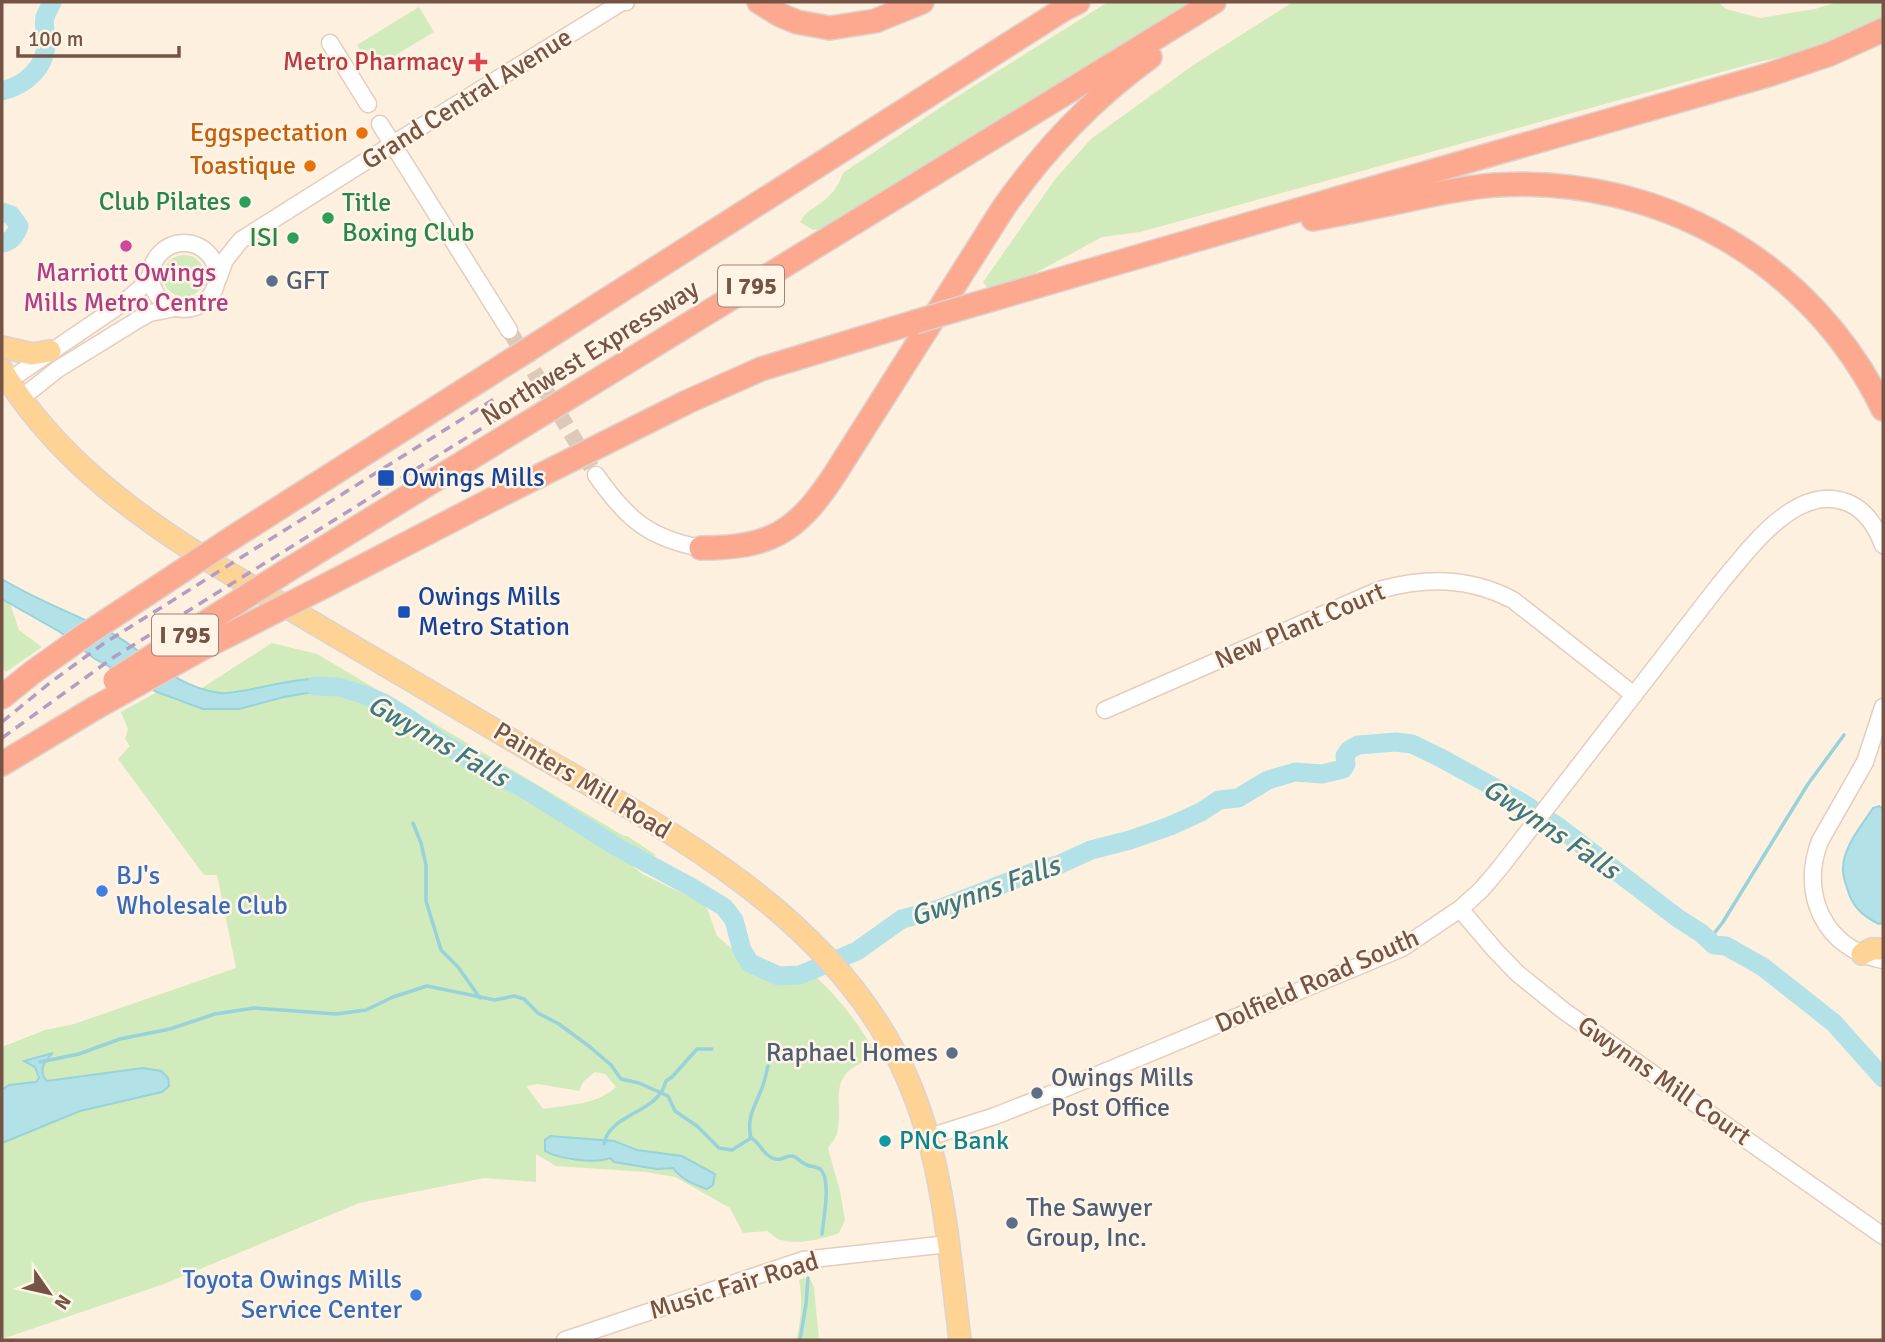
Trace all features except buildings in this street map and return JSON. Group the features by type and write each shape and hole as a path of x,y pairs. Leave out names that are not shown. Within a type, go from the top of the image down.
{"highway":[{"path":"759,2 797,22 830,28 875,21 922,2"},
{"name":"Northwest Expressway","path":"2,763 288,570 1214,2"},
{"path":"701,548 729,548 768,539 780,534 806,513 835,474 1004,207 1048,149 1122,78 1234,2"},
{"name":"Northwest Expressway","path":"2,697 88,633 232,538 1072,4"},
{"path":"89,704 687,402 761,369 1796,66 1883,30"},
{"path":"1159,251 1467,188 1536,184 1604,192 1647,203 1692,220 1732,242 1771,269 1834,331 1861,368 1883,409"}],"main road":[{"path":"2,347 32,354 50,351"},
{"name":"Painters Mill Road","path":"5,375 20,399 83,467 169,536 684,842 763,899 814,945 870,1011 889,1041 917,1102 938,1174 960,1340"},
{"path":"1862,954 1872,949 1883,949"}],"street":[{"name":"Grand Central Avenue","path":"20,399 58,369 150,313 200,306 215,290 225,260 241,240 624,2"},
{"path":"330,43 369,104"},
{"path":"380,124 509,330"},
{"name":"Grand Central Avenue","path":"5,375 50,351 123,303 144,285 161,252 170,246 181,243 210,246 241,240"},
{"path":"197,245 211,256 218,279"},
{"path":"151,275 157,296 175,308"},
{"path":"596,475 621,507 649,532 681,545 701,548"},
{"name":"Dolfield Road South","path":"929,1137 1012,1110 1364,965 1415,941 1460,909 1480,890 1737,564 1774,524 1799,506 1821,498 1841,500 1867,516 1880,534 1883,545"},
{"name":"New Plant Court","path":"1105,709 1379,590 1400,584 1441,580 1480,586 1513,600 1634,695"},
{"path":"1883,707 1865,762 1820,841 1815,853 1812,875 1815,899 1826,924 1841,942 1862,954 1883,960"},
{"name":"Gwynns Mill Court","path":"1460,909 1517,973 1564,1012 1883,1236"},
{"name":"Music Fair Road","path":"565,1340 803,1260 948,1244"}],"green space":[{"path":"1108,2 1201,2 827,229 813,230 800,222 807,213 826,199 843,173 947,103"},
{"path":"1293,2 1718,2 1726,9 1760,18 1815,9 1838,2 1883,2 1883,21 1830,46 1754,63 1140,232 1102,237 1019,282 989,290 983,282 1056,178 1092,138 1192,66"},
{"path":"419,7 434,32 371,70 357,45"},
{"path":"184,255 199,261 205,276 199,291 184,297 169,291 163,276 169,261"},
{"path":"2,599 10,604 19,630 42,647 6,672 2,667"},
{"path":"272,643 317,654 656,855 630,864 642,874 707,908 717,936 762,974 775,981 814,975 846,1009 872,1047 866,1061 854,1067 841,1082 837,1134 828,1148 845,1220 839,1233 795,1242 779,1239 767,1231 743,1233 730,1208 675,1177 646,1172 556,1166 536,1154 536,1182 484,1178 359,1203 164,1284 2,1339 2,1143 80,1111 162,1092 143,1068 47,1081 42,1074 36,1082 9,1085 2,1090 2,1047 45,1030 74,1024 236,968 217,875 204,875 118,759 130,746 125,739 128,729 121,712 157,692 180,702","holes":["595,1072 605,1074 616,1087 599,1098 581,1103 543,1109 526,1086 538,1084 579,1091 583,1082","584,1140 614,1141 700,1167 714,1174 673,1168 657,1169 614,1162 610,1158 589,1161 553,1155"]},
{"path":"799,1280 811,1280 814,1287 819,1340 796,1340 801,1310"}],"water":[{"name":"Gwynns Falls","path":"2,579 108,631 174,676 203,689 231,693 318,679 331,681 339,687 330,692 284,697 239,709 203,709 157,692 95,659 60,632 2,599"},
{"path":"1879,806 1883,809 1883,923 1879,924 1868,918 1855,905 1849,894 1843,870 1844,859 1854,836 1873,808"},
{"path":"53,1053 42,1070 47,1081 143,1068 161,1071 168,1078 169,1086 162,1092 80,1111 2,1143 2,1090 9,1085 36,1082 39,1078 35,1067 24,1061"},
{"path":"550,1136 614,1141 637,1150 682,1156 715,1174 713,1185 707,1189 697,1185 684,1179 673,1168 657,1169 614,1162 610,1158 586,1161 559,1156 545,1151 545,1140"}],"waterway":[{"path":"2,91 27,79 43,59 46,40 44,23 52,2"},
{"path":"2,212 11,215 19,226 13,238 2,243"},
{"name":"Gwynns Falls","path":"315,686 339,687 384,703 472,761 528,791 617,847 724,907 734,920 742,950 750,963 779,976 800,975 857,951 902,919 936,910 1091,850 1170,826 1201,812 1219,800 1238,798 1268,780 1295,772 1322,774 1343,769 1346,764 1345,756 1358,745 1396,742 1412,744 1521,802 1560,828 1714,945 1726,946 1763,967 1834,1023 1883,1078"},
{"path":"1709,940 1723,922 1808,784 1844,735"},
{"path":"413,823 426,865 426,901 441,950 458,967 480,998"},
{"path":"40,1062 79,1054 120,1039 170,1029 215,1014 254,1008 336,1014 366,1010 393,997 427,986 495,1000 514,996 524,999 538,1013 559,1024 590,1047 611,1065 621,1079 639,1083 668,1096 675,1111 697,1126 719,1148 732,1150 751,1138 775,1159 793,1156 820,1169 826,1182 822,1234"},
{"path":"604,1144 613,1127 656,1099 666,1081 697,1049 712,1049"},
{"path":"751,1138 750,1118 768,1066"},
{"path":"800,1340 808,1278"}],"tunnel":[{"path":"509,330 596,475"}],"railway":[{"path":"2,722 103,644 494,399"},
{"path":"2,738 114,657 503,415"}],"place":[{"name":"Metro Pharmacy","path":"478,62"},
{"name":"Eggspectation","path":"362,133"},
{"name":"Toastique","path":"310,166"},
{"name":"Club Pilates","path":"245,202"},
{"name":"Title Boxing Club","path":"328,218"},
{"name":"ISI","path":"293,238"},
{"name":"Marriott Owings Mills Metro Centre","path":"126,246"},
{"name":"GFT","path":"272,281"},
{"name":"Owings Mills","path":"386,478"},
{"name":"Owings Mills Metro Station","path":"404,612"},
{"name":"BJ's Wholesale Club","path":"102,891"},
{"name":"Raphael Homes","path":"952,1053"},
{"name":"Owings Mills Post Office","path":"1037,1093"},
{"name":"PNC Bank","path":"885,1141"},
{"name":"The Sawyer Group, Inc.","path":"1012,1223"},
{"name":"Toyota Owings Mills Service Center","path":"416,1295"}]}
